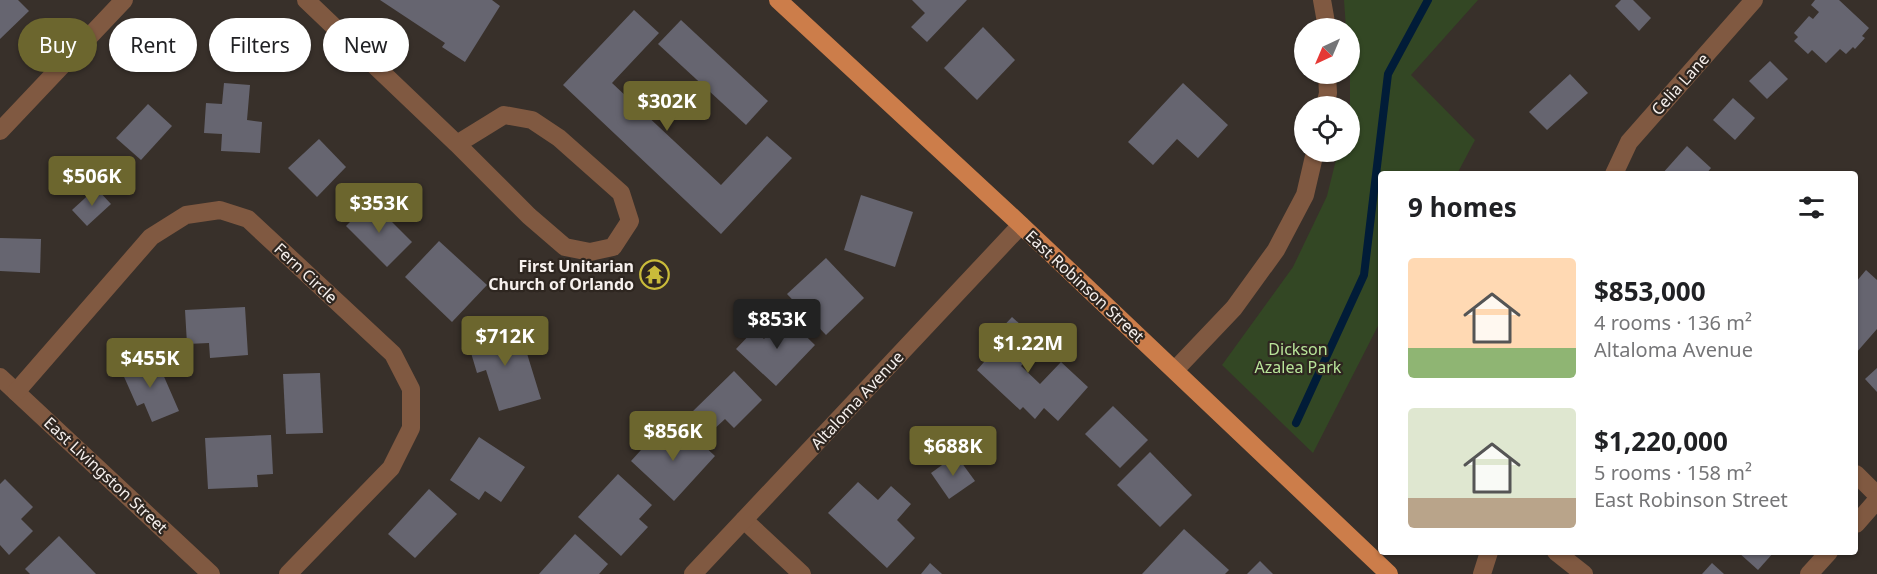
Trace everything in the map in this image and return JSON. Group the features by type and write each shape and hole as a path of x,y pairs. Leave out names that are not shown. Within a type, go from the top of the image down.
{"main road":[{"name":"East Robinson Street","path":"778,0 1021,225 1389,574"}],"street":[{"path":"0,131 124,0"},
{"path":"306,0 529,216 565,247 590,252 613,247 630,221 621,193 559,138 532,120 504,115 457,144"},
{"path":"1322,0 1325,18"},
{"name":"Celia Lane","path":"1615,171 1629,142 1754,0"},
{"path":"1174,370 1234,308 1276,250 1305,195 1313,162"},
{"name":"Fern Circle","path":"16,392 151,237 186,215 220,210 248,219 393,354 411,389 411,428 391,468 288,574"},
{"name":"Altaloma Avenue","path":"693,574 1021,225"},
{"name":"East Livingston Street","path":"0,377 211,574"},
{"path":"1858,476 1877,495"},
{"path":"1858,522 1877,500"},
{"path":"744,520 802,574"},
{"path":"1482,574 1488,555"},
{"path":"1560,555 1584,574"},
{"path":"1809,574 1826,555"}],"green space":[{"name":"Dickson Azalea Park","path":"1344,0 1478,0 1411,75 1475,140 1459,171 1378,171 1378,326 1313,453 1222,365 1293,267 1327,196 1336,162 1360,162 1360,96 1350,96 1350,84 1360,84 1360,18 1345,18"}],"building":[{"path":"0,0 18,0 29,11 22,18 18,18 18,22 0,39"},
{"path":"380,0 492,0 500,6 465,62 442,47 445,43"},
{"path":"912,0 967,0 927,42 911,27 925,13"},
{"path":"1621,0 1633,0 1651,18 1639,31 1615,6"},
{"path":"1815,0 1839,0 1869,28 1862,36 1865,38 1855,49 1853,47 1846,54 1840,49 1826,63 1812,50 1808,54 1794,41 1798,37 1794,33 1809,16 1813,19 1819,12 1811,5"},
{"path":"634,10 659,33 612,83 721,185 767,136 792,158 721,234 563,85"},
{"path":"681,20 768,101 746,125 658,44"},
{"path":"983,27 1015,60 977,100 944,68"},
{"path":"1770,61 1788,79 1767,99 1749,81"},
{"path":"1570,74 1588,93 1547,130 1529,112"},
{"path":"224,83 250,85 247,120 262,122 260,153 221,151 222,134 204,133 206,103 222,104"},
{"path":"1183,83 1228,125 1198,158 1177,139 1153,165 1128,142"},
{"path":"1733,98 1755,118 1735,140 1713,120"},
{"path":"148,104 172,126 141,160 116,138"},
{"path":"319,139 346,167 317,197 288,168"},
{"path":"1687,146 1711,168 1708,171 1665,171"},
{"path":"96,188 111,204 87,226 72,210"},
{"path":"861,195 913,212 895,267 844,250"},
{"path":"371,201 412,242 387,267 346,226"},
{"path":"0,238 41,239 40,273 0,271"},
{"path":"439,241 487,285 452,322 405,277"},
{"path":"826,258 864,298 826,335 787,294"},
{"path":"1866,270 1877,280 1877,329 1858,351 1858,280"},
{"path":"245,307 248,355 210,358 209,343 187,344 185,310"},
{"path":"785,316 815,345 776,386 736,349 754,330 764,339"},
{"path":"1012,317 1042,344 1021,366 1040,384 1061,362 1088,387 1058,421 1044,408 1035,419 1023,407 1020,410 977,370 991,354 984,347"},
{"path":"502,325 506,339 521,334 541,399 499,411 486,370 477,373 466,336"},
{"path":"155,356 179,411 152,422 144,403 137,406 121,370"},
{"path":"1877,368 1877,392 1865,379"},
{"path":"734,371 762,400 734,428 725,419 711,432 692,412"},
{"path":"320,373 323,433 286,434 283,374"},
{"path":"1113,406 1148,440 1120,468 1085,434"},
{"path":"661,428 676,442 687,430 715,456 674,501 631,461"},
{"path":"271,435 273,474 257,475 258,487 208,489 205,438"},
{"path":"479,437 525,467 501,502 485,491 479,500 450,480"},
{"path":"1150,452 1192,495 1160,527 1117,485"},
{"path":"956,455 975,481 949,499 931,473"},
{"path":"618,474 652,505 639,519 648,527 621,556 578,517"},
{"path":"5,479 33,507 21,519 33,531 9,555 0,545 0,484"},
{"path":"858,482 878,500 891,486 911,504 897,520 915,538 887,568 828,513"},
{"path":"429,489 457,514 415,558 388,534"},
{"path":"1184,529 1229,570 1225,574 1142,574"},
{"path":"575,534 608,564 599,574 539,574"},
{"path":"59,536 96,574 30,574 25,569"},
{"path":"1741,555 1771,555 1758,570"},
{"path":"1260,561 1273,574 1247,574"},
{"path":"930,563 942,574 921,574"},
{"path":"1712,563 1724,574 1702,574"}],"waterway":[{"path":"1296,423 1364,275 1388,74 1428,0"}],"place":[{"name":"First Unitarian Church of Orlando","path":"655,275"}]}
